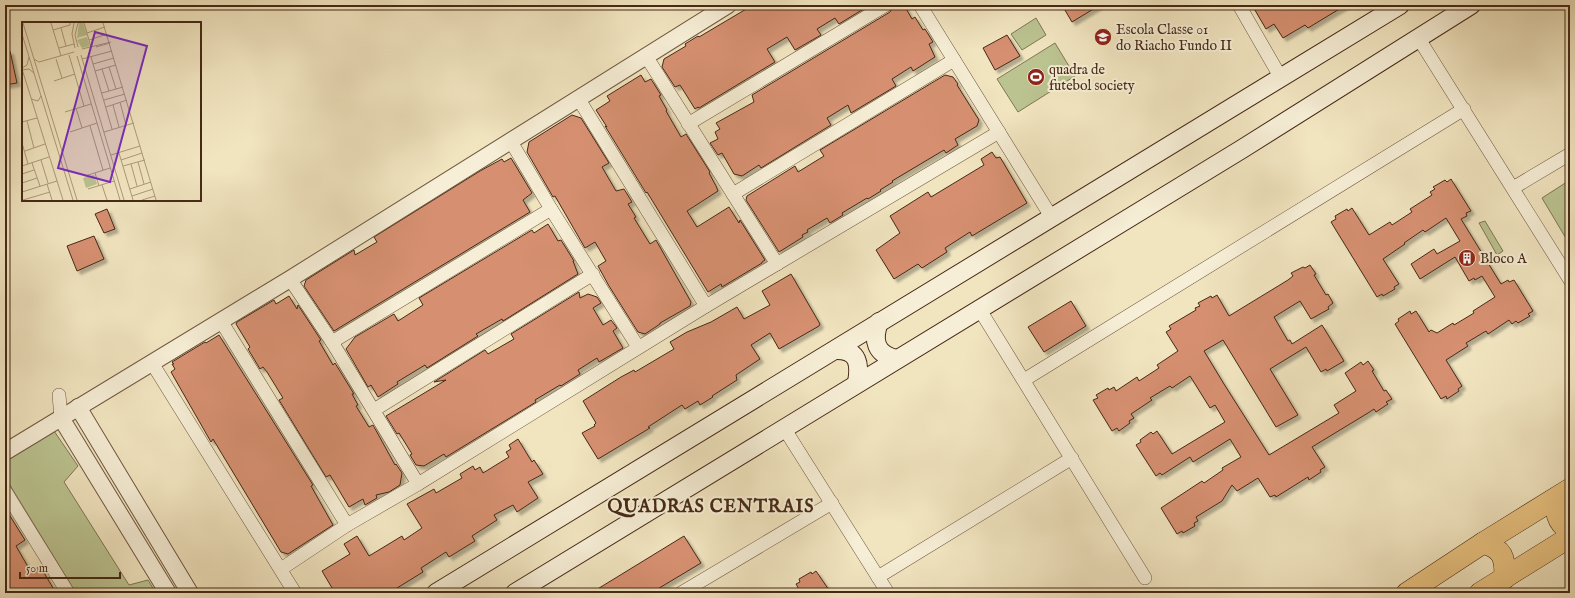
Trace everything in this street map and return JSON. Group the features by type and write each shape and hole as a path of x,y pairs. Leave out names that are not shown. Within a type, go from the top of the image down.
{"highway":[{"path":"1564,493 1556,504 1558,520 1570,531"},
{"path":"1407,593 1483,543 1564,493"},
{"path":"1480,593 1570,537"},
{"path":"1483,543 1493,546 1501,553 1505,565 1505,578"}],"main road":[{"path":"436,593 837,350 879,322 1400,5"},
{"path":"515,593 896,359 980,310 1419,39 1469,6"},
{"path":"879,322 875,338 877,346 888,357 896,359"},
{"path":"837,350 847,350 856,359 859,364 857,383"}],"street":[{"path":"5,452 290,279 728,5"},
{"path":"688,124 886,5"},
{"path":"920,5 1052,218"},
{"path":"1239,5 1281,78"},
{"path":"1419,39 1570,280"},
{"path":"646,56 777,264"},
{"path":"733,194 954,60"},
{"path":"578,98 706,306"},
{"path":"1024,380 1464,109"},
{"path":"281,569 347,525 418,484 638,347 999,132"},
{"path":"510,140 638,347"},
{"path":"1513,188 1570,154"},
{"path":"332,342 551,208"},
{"path":"374,410 593,274"},
{"path":"290,279 332,342 418,484"},
{"path":"980,310 1145,578"},
{"path":"221,321 347,525"},
{"path":"152,363 295,593"},
{"path":"78,407 190,593"},
{"path":"61,418 168,593"},
{"path":"784,428 888,593"},
{"path":"878,577 1072,458"},
{"path":"5,491 68,593"},
{"path":"681,593 832,503"}],"green space":[{"path":"1036,18 1046,35 1022,50 1011,34"},
{"name":"quadra de futebol society","path":"1055,43 1075,76 1018,112 997,79"},
{"path":"1570,180 1570,245 1542,198"},
{"path":"1485,221 1503,251 1497,255 1479,223"},
{"path":"52,428 78,466 64,482 129,585 148,580 156,593 76,593 5,477 5,460"}],"building":[{"path":"753,5 870,5 839,24 835,18 817,29 821,35 795,50 787,37 767,49 775,62 695,109 680,85 675,87 662,67 664,59 686,46 685,44 698,36 699,37"},
{"path":"894,5 904,5 912,19 915,17 923,30 925,29 933,42 929,44 935,57 913,71 911,67 892,79 896,86 851,113 848,105 827,118 831,125 761,168 759,165 742,176 734,174 722,153 718,155 710,143 718,139 715,132 720,129 716,123 754,102 752,95 890,12"},
{"path":"1062,5 1100,5 1072,22"},
{"path":"1252,5 1346,5 1308,28 1305,25 1283,38 1274,24 1266,29"},
{"path":"1007,35 1020,56 995,70 983,48"},
{"path":"5,51 10,51 17,83 5,85"},
{"path":"641,75 645,82 651,79 661,95 659,96 667,110 666,111 681,137 686,134 710,172 709,173 718,191 687,211 697,227 729,207 739,223 740,220 765,260 722,287 721,284 708,292 596,110 610,101 607,96"},
{"path":"945,75 953,77 958,84 957,85 979,120 977,126 955,139 958,145 946,153 944,150 892,181 893,182 880,190 881,191 842,213 843,215 830,223 827,218 807,230 808,232 802,235 803,237 779,252 746,200 747,196 795,166 798,172 824,156 820,150"},
{"path":"572,115 581,118 609,163 602,167 616,191 624,189 632,202 628,204 636,217 634,218 650,244 656,240 691,302 690,306 660,323 645,334 638,332 598,266 606,261 595,242 585,248 555,196 553,197 527,152 529,142"},
{"path":"992,152 996,158 1000,157 1027,203 972,236 970,232 945,248 947,252 922,268 918,264 894,279 876,250 900,233 890,216 928,192 931,197 984,165 981,159"},
{"path":"511,158 532,193 523,200 530,212 334,331 304,286 306,280 354,250 355,255 377,242 374,237 480,171 502,159 504,162"},
{"path":"1451,179 1471,211 1466,213 1467,216 1461,219 1501,284 1508,280 1509,282 1514,280 1533,311 1528,314 1530,316 1518,323 1516,321 1512,324 1509,320 1488,334 1486,331 1466,343 1468,346 1446,360 1462,386 1458,389 1459,391 1447,399 1446,396 1441,399 1395,324 1399,321 1398,319 1410,311 1411,314 1416,311 1429,332 1431,330 1437,333 1474,313 1473,311 1495,297 1482,276 1475,280 1474,278 1469,281 1455,257 1420,279 1411,264 1434,249 1437,254 1460,241 1446,218 1425,232 1423,230 1383,259 1399,284 1394,287 1395,289 1383,296 1382,294 1377,297 1331,222 1336,219 1335,216 1347,209 1348,211 1352,208 1369,235 1390,222 1392,225 1412,212 1410,209 1432,195 1430,192 1435,189 1433,187 1445,180 1447,182"},
{"path":"107,209 115,229 104,233 95,214"},
{"path":"548,224 558,241 561,240 574,261 578,274 503,321 502,319 476,334 478,336 427,368 425,365 397,382 398,384 378,397 371,385 368,387 346,349 355,337 394,314 398,321 423,305 419,298 532,230 534,233"},
{"path":"94,236 104,259 77,271 67,246"},
{"path":"1310,265 1326,295 1328,294 1333,303 1328,307 1329,309 1311,319 1300,301 1274,317 1288,341 1290,340 1292,344 1322,325 1344,361 1327,371 1326,369 1321,372 1306,347 1270,369 1298,415 1276,427 1223,340 1204,351 1224,384 1269,455 1339,413 1334,405 1356,391 1345,373 1361,362 1363,365 1368,361 1384,391 1386,390 1392,399 1386,402 1388,404 1376,412 1374,409 1312,447 1325,467 1320,470 1321,472 1309,480 1308,477 1276,497 1275,495 1270,497 1258,478 1237,491 1232,485 1222,501 1196,517 1198,521 1194,523 1195,526 1183,533 1182,531 1177,534 1161,508 1202,481 1204,483 1223,470 1222,468 1241,457 1230,439 1193,462 1190,457 1162,475 1160,473 1156,476 1136,445 1151,432 1153,434 1157,431 1172,454 1225,422 1215,405 1210,408 1190,376 1172,388 1170,386 1150,398 1152,400 1131,414 1134,418 1129,421 1130,423 1119,431 1117,428 1112,431 1093,400 1098,398 1096,395 1108,388 1109,390 1114,387 1116,391 1137,377 1139,381 1159,368 1157,365 1178,351 1166,332 1171,329 1169,326 1196,310 1195,308 1200,306 1198,303 1211,296 1212,298 1217,295 1229,316 1288,280 1293,276 1291,273"},
{"path":"791,274 820,324 819,326 779,349 770,333 751,345 760,359 736,375 737,380 700,405 698,401 685,409 682,405 648,427 650,428 598,459 582,433 595,426 594,425 596,423 583,401 621,377 634,370 635,372 674,349 670,342 687,332 711,322 737,307 744,319 770,305 762,291"},
{"path":"579,292 580,298 588,294 597,297 601,303 593,308 603,325 611,320 617,328 613,331 623,348 599,362 597,358 578,370 580,374 535,400 536,402 446,457 444,454 424,466 416,465 410,455 412,454 386,416 446,380 434,382 485,350 488,354 514,339 511,334"},
{"path":"289,296 297,309 298,305 321,340 319,341 333,365 335,363 354,394 352,394 358,405 356,406 369,427 373,425 395,465 396,464 402,473 400,485 389,492 376,495 377,498 365,505 363,499 349,507 330,475 326,477 279,400 283,398 267,372 263,367 260,369 248,349 250,347 236,324 274,300 276,304"},
{"path":"1071,301 1086,326 1044,352 1028,327"},
{"path":"219,335 313,485 311,486 333,525 288,554 281,552 213,439 211,442 171,372 175,369 172,362"},
{"path":"518,439 532,462 534,460 543,474 528,482 538,498 517,512 513,505 494,515 497,520 472,536 475,541 449,557 446,552 421,568 423,572 389,593 335,593 322,571 350,554 344,544 357,536 369,556 402,536 404,540 422,528 407,504 434,489 436,493 462,478 460,474 473,466 475,470 480,467 483,473 509,457 506,452 511,449 509,445"},
{"path":"5,508 25,540 16,546 31,572 40,566 56,593 5,593"},
{"path":"684,536 701,563 651,593 591,593"},
{"path":"816,571 831,593 801,593 796,584 800,582 799,579 811,572 812,574"}],"place":[{"name":"Escola Classe 01 do Riacho Fundo II","path":"1103,37"},
{"name":"quadra de futebol society","path":"1036,77"},
{"name":"Bloco A","path":"1467,258"}],"district":[{"name":"QUADRAS CENTRAIS","path":"711,506"}]}
